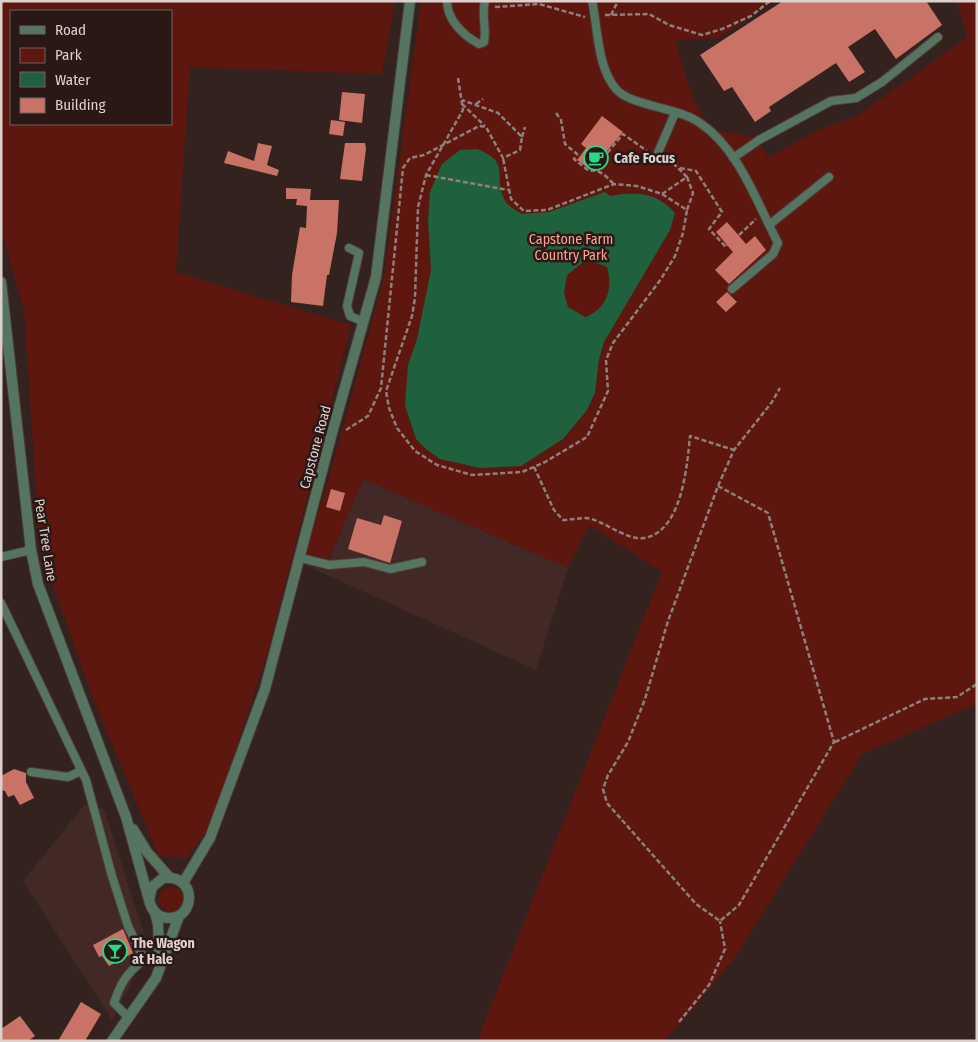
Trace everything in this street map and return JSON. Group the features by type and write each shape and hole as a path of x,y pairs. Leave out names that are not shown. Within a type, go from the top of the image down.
{"street":[{"name":"Capstone Road","path":"183,883 210,838 262,698 376,277 410,1"},
{"name":"Pear Tree Lane","path":"1,282 31,550 38,584 126,817 149,900"},
{"name":"Pear Tree Lane","path":"126,817 147,852 170,878"},
{"path":"112,1041 148,990 160,967 179,916 188,906 190,900 187,888 183,883 170,878 157,882 152,887 149,900 158,924 160,967"},
{"path":"155,912 167,918 179,916"}],"lane":[{"path":"447,1 450,18 469,38 479,44 484,42 486,34 484,5"},
{"path":"592,1 605,70 616,90 634,100 699,122 714,135 733,158 778,243 773,254 732,289"},
{"path":"733,158 759,140 831,101 856,98 882,82 938,37"},
{"path":"658,158 676,113"},
{"path":"769,225 829,177"},
{"path":"349,248 359,254 347,306 350,316 364,322"},
{"path":"1,557 31,550"},
{"path":"301,558 329,565 364,562 390,569 422,562"},
{"path":"1,603 81,771 91,798 128,926 143,957 142,961 132,968 121,982 114,1003 129,1018"},
{"path":"30,772 68,777 81,771"}],"path":[{"path":"611,15 618,1"},
{"path":"484,5 539,4 587,18 649,14 669,25 702,35 722,29 751,16 770,1"},
{"path":"458,78 463,110 426,175 418,207 415,298 412,316 386,391 389,408 397,428 415,451 438,465 472,475 522,472 587,437 608,391 606,360 613,342 661,279 675,256 693,193 687,177 674,164 658,158 623,134 593,170"},
{"path":"476,104 483,99"},
{"path":"462,102 476,104 498,114 522,137"},
{"path":"462,102 486,126 504,158 511,199 524,211 547,210 614,184 637,186 662,194 687,210"},
{"path":"556,113 561,120 565,144 577,154 574,159 589,171 593,170 603,173 614,184"},
{"path":"332,434 351,428 368,416 381,388 386,317 403,168 410,158 424,155 479,126 486,126"},
{"path":"504,158 520,150 524,127"},
{"path":"678,168 696,171 711,192 722,212 708,229 727,245"},
{"path":"426,175 508,190"},
{"path":"662,194 687,177"},
{"path":"739,235 763,213"},
{"path":"678,1022 708,985 725,949 720,921 696,904 606,803 603,789 608,775 628,742 645,699 668,621 718,486 734,450 772,402 780,388"},
{"path":"534,467 554,510 563,520 576,521 586,518 624,534 644,538 666,527 677,506 687,464 690,436 734,450"},
{"path":"718,486 768,513 834,742"},
{"path":"720,921 739,905 834,742 925,699 956,697 977,684"}],"shaded area":[{"path":"363,479 568,568 536,670 303,564 305,554 329,559"},
{"path":"85,804 104,809 149,949 112,1020 23,881"}],"green space":[{"path":"1,1 395,1 382,74 190,67 176,272 351,325 268,651 211,825 187,858 159,856 94,701 40,549 24,310 1,229"},
{"name":"Capstone Farm Country Park","path":"421,1 774,1 719,38 676,40 690,88 707,122 723,132 756,137 768,157 823,128 857,116 967,37 957,1 977,1 977,704 862,754 734,959 681,1023 663,1041 477,1041 662,572 589,525 568,568 363,479 329,559 305,554 332,467 384,278"},
{"path":"171,887 176,888 182,894 182,904 176,910 171,911 166,910 160,904 159,899 160,894 166,888"}],"water":[{"path":"477,149 495,160 498,165 500,185 506,202 522,214 549,212 605,192 610,196 637,194 653,197 668,206 675,213 670,230 604,342 599,359 595,393 587,410 563,439 521,466 480,468 440,459 416,439 405,405 408,365 417,339 431,270 428,221 430,192 442,164 460,150","holes":["587,259 607,267 609,275 608,290 599,309 585,317 568,307 564,293 567,275"]}],"building":[{"path":"783,1 926,1 942,25 896,59 875,29 848,47 865,72 849,82 836,63 769,107 771,111 755,122 732,87 724,91 700,55"},
{"path":"342,92 365,94 362,123 339,120"},
{"path":"602,116 623,132 591,170 577,160 586,148 581,144"},
{"path":"331,120 345,122 343,136 329,134"},
{"path":"258,143 272,146 267,165 279,170 277,176 224,163 228,151 254,161"},
{"path":"345,143 365,143 362,181 340,179"},
{"path":"286,188 311,189 310,200 339,200 337,233 329,275 327,275 323,306 291,302 292,275 300,227 306,228 307,206 296,205 297,199 286,199"},
{"path":"727,222 746,244 755,236 766,250 729,284 715,270 733,252 716,232"},
{"path":"727,292 737,302 726,312 716,302"},
{"path":"331,489 345,493 340,511 326,507"},
{"path":"384,515 402,521 390,563 348,549 357,518 381,525"},
{"path":"14,769 26,773 26,782 34,798 20,805 14,795 8,797 5,791 1,790 1,776"},
{"name":"The Wagon at Hale","path":"123,929 133,953 109,966 102,956 99,957 93,945"},
{"path":"81,1002 101,1014 85,1041 58,1041"},
{"path":"20,1016 35,1036 28,1041 1,1041 1,1029"}],"place":[{"name":"Cafe Focus","path":"596,158"},
{"name":"The Wagon at Hale","path":"115,951"}]}
